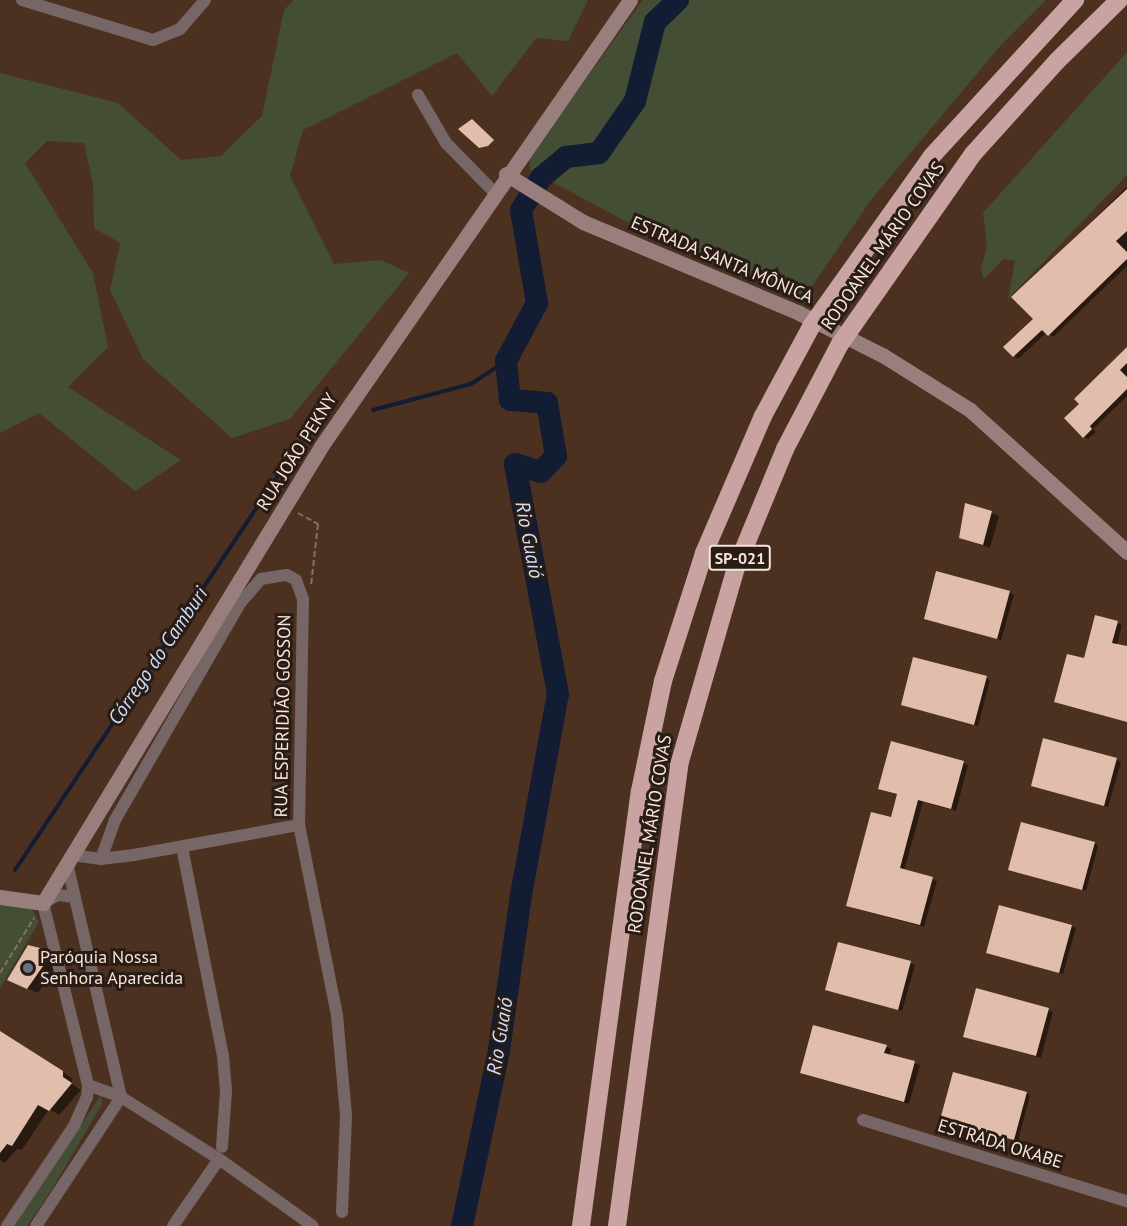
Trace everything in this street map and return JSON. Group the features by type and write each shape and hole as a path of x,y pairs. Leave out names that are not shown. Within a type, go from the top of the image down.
{"highway":[{"name":"RODOANEL MÁRIO COVAS","path":"581,1226 640,791 663,681 717,520 763,416 812,325 932,156 1075,0"},
{"name":"RODOANEL MÁRIO COVAS","path":"616,1226 679,765 736,568 767,492 785,449 840,344 887,272 974,154 1057,61 1119,0"}],"main road":[{"name":"RUA JOÃO PEKNY","path":"43,903 380,356 494,192 512,178 630,0"},
{"name":"ESTRADA SANTA MÔNICA","path":"512,178 554,207 798,313 884,356 970,410 1127,552"},
{"path":"0,897 43,903"}],"street":[{"path":"22,0 42,3 153,40 180,29 205,0"},
{"path":"418,95 446,143 494,192"},
{"name":"RUA ESPERIDIÃO GOSSON","path":"101,859 115,820 241,602 254,585 274,575 296,580 303,599 299,825 337,1015 346,1116 342,1212"},
{"path":"36,1226 121,1097 74,897 69,859 101,859 182,847 299,825"},
{"path":"173,1226 221,1153 226,1091 223,1056 182,847"},
{"path":"7,1226 83,1110 88,1085 43,903 58,895 74,897"},
{"path":"88,1085 121,1097 221,1153 313,1226"},
{"name":"ESTRADA OKABE","path":"863,1120 1127,1201"}],"path":[{"path":"286,506 318,524 310,593"},
{"path":"0,973 43,903"}],"green space":[{"path":"294,0 588,0 568,41 536,38 492,96 457,53 303,130 290,176 334,264 381,260 409,273 290,419 232,438 143,359 110,290 120,243 94,228 93,184 84,143 47,141 25,163 93,273 108,347 68,387 181,460 135,491 39,413 0,433 0,73 118,103 181,160 221,156 262,116 284,10"},
{"path":"643,0 1046,0 1001,45 871,200 802,301 623,220 530,170 529,157"},
{"path":"1127,52 1127,175 1008,299 1015,261 1003,259 984,279 981,269 987,246 983,213"},
{"path":"0,903 31,907 39,922 0,988"},
{"path":"101,1095 102,1104 51,1191 27,1226 14,1226"}],"building":[{"path":"472,119 494,140 488,146 479,148 458,129"},
{"path":"1127,189 1127,231 1116,241 1127,252 1127,259 1048,336 1042,330 1013,357 1003,347 1033,319 1011,297"},
{"path":"1127,347 1127,363 1120,370 1127,377 1127,389 1090,426 1092,429 1083,438 1064,418 1079,404 1074,399"},
{"path":"965,503 992,511 983,545 959,538"},
{"path":"936,571 1010,591 997,639 924,619"},
{"path":"1095,615 1118,621 1112,643 1127,646 1127,722 1054,702 1067,654 1084,658"},
{"path":"913,657 987,676 974,725 901,705"},
{"path":"1043,738 1117,758 1104,806 1031,786"},
{"path":"891,741 964,761 951,809 918,800 900,868 933,877 920,925 846,906 871,812 891,817 897,794 878,789"},
{"path":"1021,822 1095,842 1082,890 1008,870"},
{"path":"999,905 1072,925 1059,973 986,953"},
{"path":"838,942 911,961 898,1010 825,990"},
{"name":"Paróquia Nossa Senhora Aparecida","path":"28,945 40,948 48,959 27,989 7,980"},
{"path":"976,988 1049,1008 1036,1056 963,1037"},
{"path":"813,1025 887,1045 884,1053 915,1061 904,1102 800,1073"},
{"path":"0,1031 63,1071 63,1077 72,1083 49,1111 38,1105 12,1146 7,1144 0,1153"},
{"path":"953,1072 1027,1092 1014,1140 940,1120"}],"waterway":[{"name":"Rio Guaió","path":"462,1226 499,1050 521,895 558,694 515,464 541,472 556,456 547,403 510,400 506,361 537,303 521,210 542,177 566,157 599,153 635,101 655,22 678,0"},
{"name":"Córrego do Camburi","path":"373,410 471,384 506,361"},
{"name":"Córrego do Camburi","path":"15,870 283,468 306,447"}],"place":[{"name":"Paróquia Nossa Senhora Aparecida","path":"28,968"}]}
